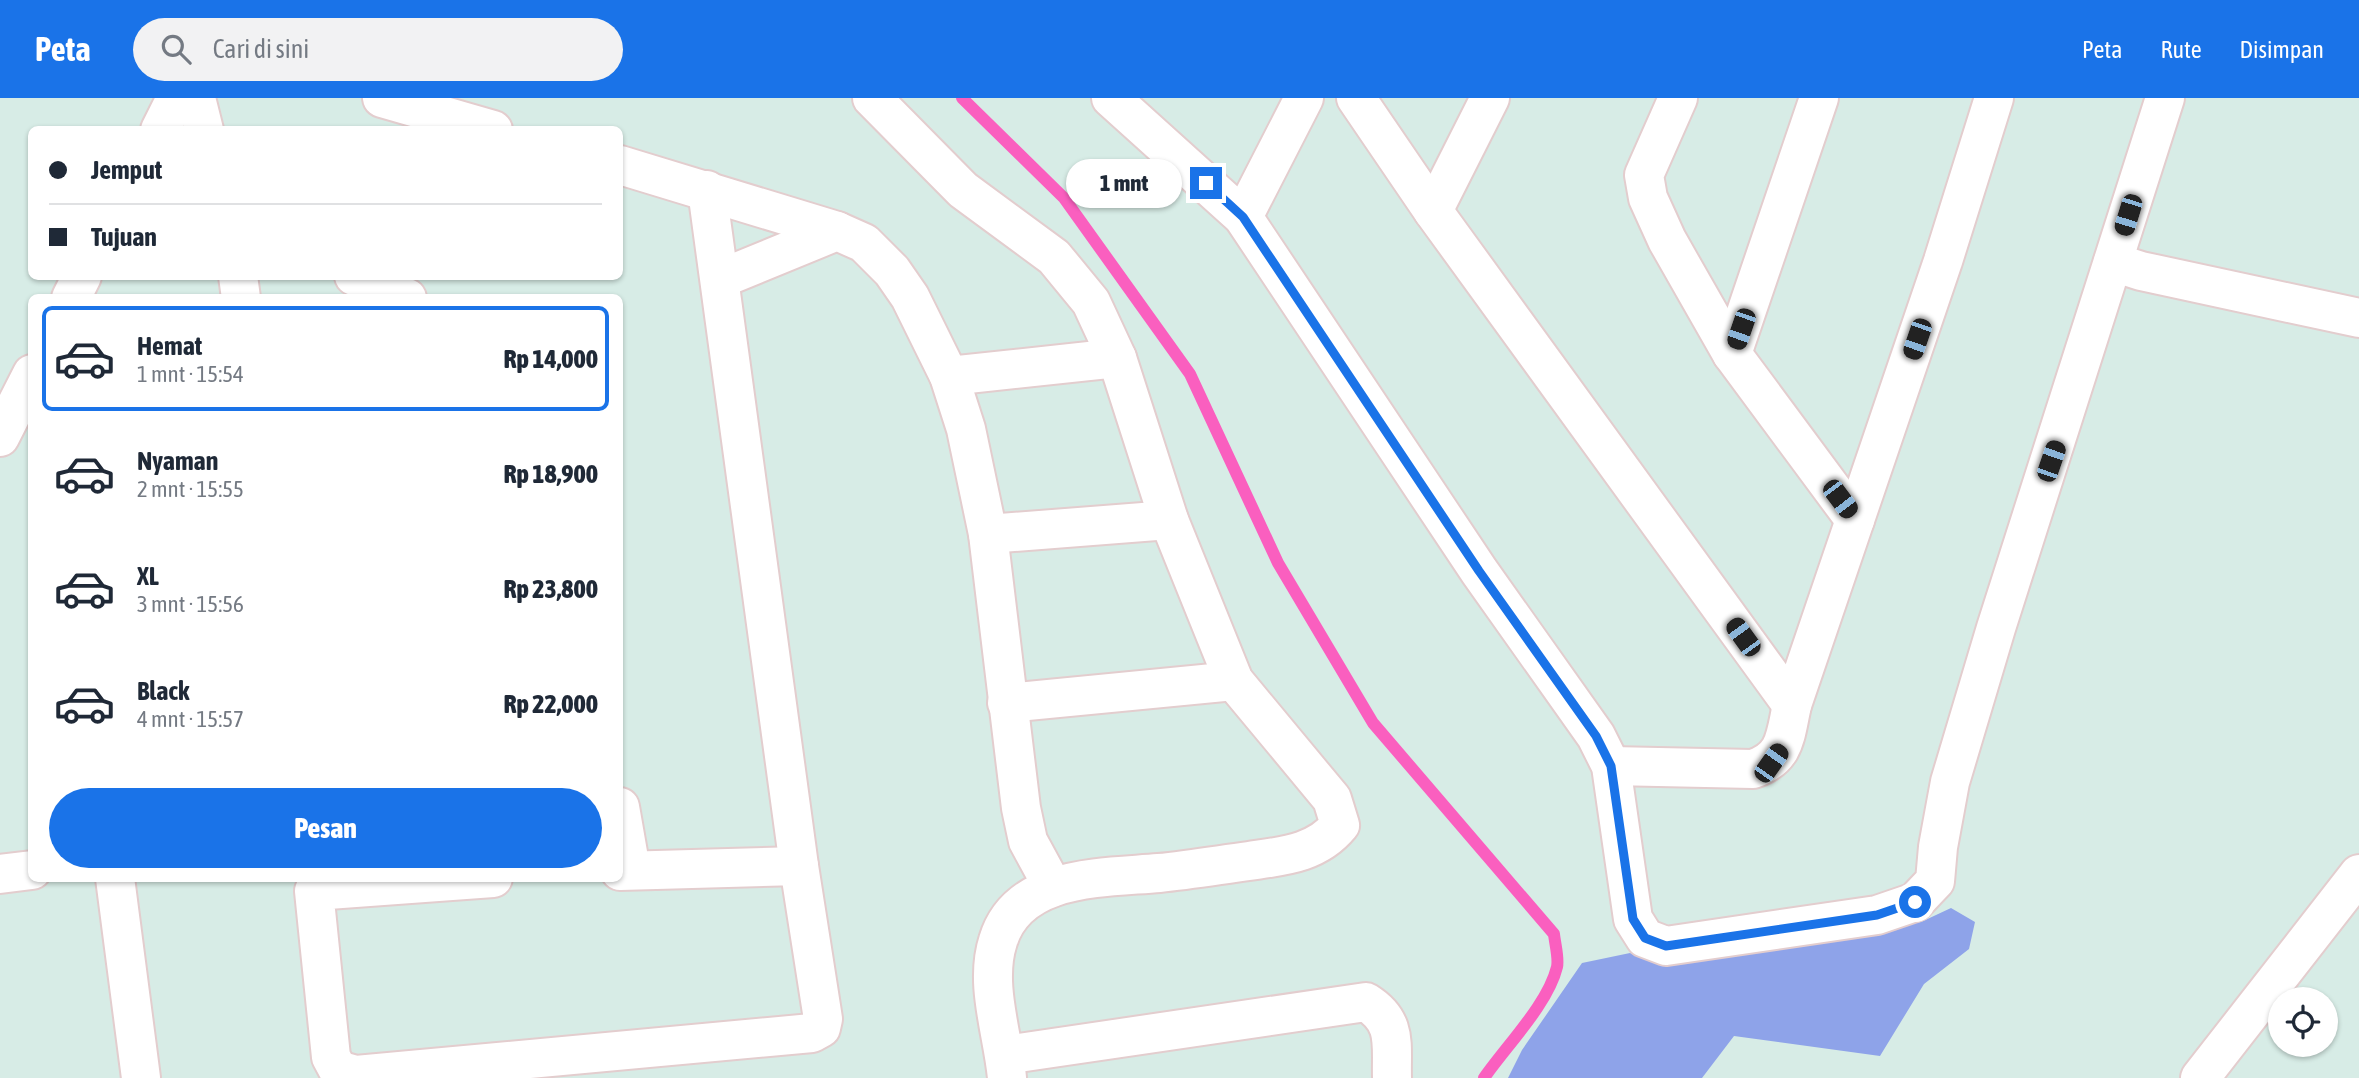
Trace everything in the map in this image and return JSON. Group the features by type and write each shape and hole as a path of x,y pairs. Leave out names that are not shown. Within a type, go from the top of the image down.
{"street":[{"path":"162,126 176,98"},
{"path":"196,98 203,126"},
{"path":"383,98 479,126"},
{"path":"872,98 963,190 1054,257 1091,302 1117,358 1169,520 1234,681 1332,799 1340,825 1329,838 1300,854 1160,873 1086,878 1053,887 1018,906 998,940 993,982 1006,1066 1366,1002 1381,1012 1390,1025 1392,1078"},
{"path":"1111,98 1243,217 1479,571 1596,736 1611,766 1633,919 1645,938 1666,946 1877,915 1915,902 1935,881 1937,846 1950,782 2165,98"},
{"path":"1243,217 1304,98"},
{"path":"1356,98 1433,211 1792,705"},
{"path":"1433,211 1490,98"},
{"path":"1678,98 1644,175 1648,198 1667,240 1732,354 1855,520"},
{"path":"1732,354 1819,98"},
{"path":"1611,766 1739,770 1771,763 1783,746 1792,705 1943,261 1993,98"},
{"path":"623,167 837,231 864,243 892,271 910,297 949,376 966,429 988,534 1007,703 1028,841 1053,887"},
{"path":"390,882 313,885 331,1057 338,1070 356,1075 812,1033 821,1028 823,1019 799,866 707,190"},
{"path":"720,279 837,231"},
{"path":"2113,261 2141,271 2359,318"},
{"path":"364,280 397,294"},
{"path":"949,376 1117,358"},
{"path":"0,437 28,382"},
{"path":"988,534 1169,520"},
{"path":"1007,703 1234,681"},
{"path":"623,845 625,871 799,866"},
{"path":"0,874 28,870"},
{"path":"2200,1078 2359,874"},
{"path":"116,882 141,1078"}],"shaded area":[{"path":"1951,908 1975,922 1969,949 1924,984 1880,1056 1734,1036 1702,1078 1508,1078 1522,1050 1582,963 1630,953 1652,962 1921,922"}],"waterway":[{"path":"962,98 1064,198 1190,374 1278,563 1373,723 1554,934 1557,967 1552,981 1536,1010 1484,1078"}],"route":[{"path":"1206,183 1243,217 1479,571 1596,736 1611,766 1628,896 1633,919 1645,938 1666,946 1877,915 1915,902"}]}
